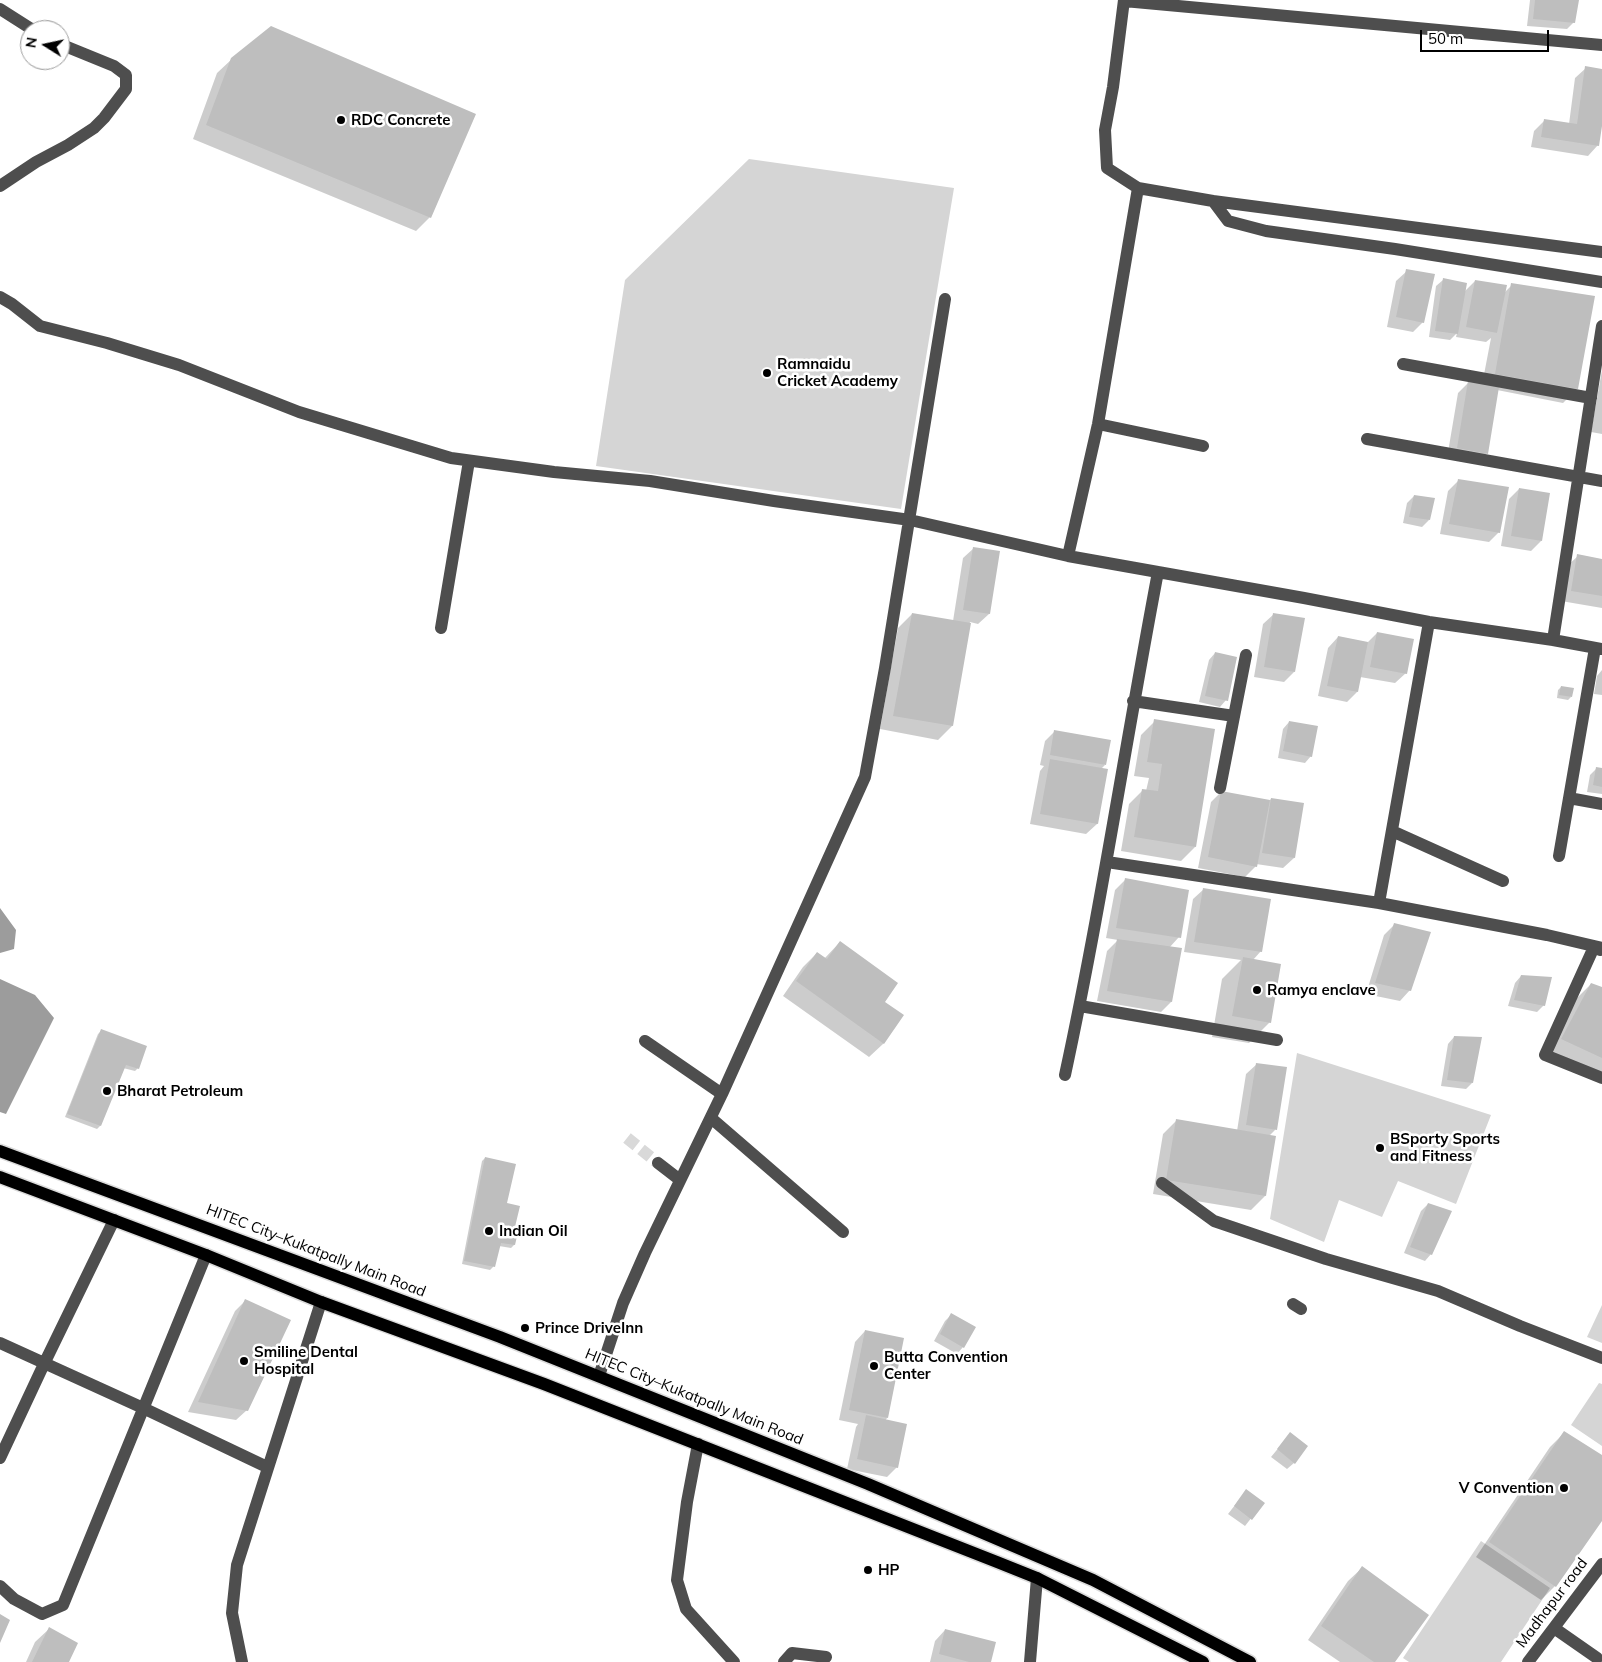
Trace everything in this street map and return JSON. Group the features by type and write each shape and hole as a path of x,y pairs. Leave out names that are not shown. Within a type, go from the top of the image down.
{"main road":[{"name":"HITEC City–Kukatpally Main Road","path":"0,1151 500,1337 868,1484 1093,1580 1250,1662"},
{"path":"0,1177 206,1255 321,1302 698,1444 1037,1578 1188,1658 1203,1662"}],"street":[{"path":"1602,45 1124,0 1113,88 1105,130 1107,168 1138,188 1213,201 1602,252"},
{"path":"0,9 20,22"},
{"path":"0,186 36,162 68,145 94,128 126,89 126,75 114,66 70,48"},
{"path":"1068,556 1098,424 1138,188"},
{"path":"1213,201 1228,221 1266,231 1395,249 1602,282"},
{"path":"0,298 12,304 40,326 179,365 298,412 451,458 554,472 650,481 910,520 1068,556 1429,622 1598,648 1559,856"},
{"path":"599,1376 623,1304 645,1253 711,1118 865,777 910,520 945,299"},
{"path":"1553,640 1577,476 1602,326"},
{"path":"1403,364 1591,398"},
{"path":"1098,424 1203,446"},
{"path":"1367,439 1602,480"},
{"path":"440,628 469,461"},
{"path":"1065,1075 1107,862 1133,701 1158,572"},
{"path":"1379,903 1429,622"},
{"path":"1220,788 1246,655"},
{"path":"1133,701 1234,716"},
{"path":"1569,798 1602,804"},
{"path":"1392,831 1503,881"},
{"path":"1107,862 1379,903 1547,935 1600,949 1545,1055 1602,1078"},
{"path":"1080,1006 1277,1040"},
{"path":"645,1041 722,1094"},
{"path":"711,1118 843,1232"},
{"path":"658,1163 680,1180"},
{"path":"1162,1183 1214,1221 1326,1259 1438,1291 1602,1358"},
{"path":"0,1458 3,1443 44,1364 114,1220"},
{"path":"0,1586 14,1599 42,1614 63,1605 206,1255"},
{"path":"242,1662 232,1613 237,1565 321,1302"},
{"path":"0,1343 267,1467"},
{"path":"698,1444 687,1502 677,1580 686,1609 734,1662"},
{"name":"Madhapur road","path":"1528,1662 1602,1564"},
{"path":"1030,1662 1037,1578"},
{"path":"1554,1628 1598,1658"},
{"path":"784,1662 792,1653 826,1657"}],"shaded area":[{"name":"Ramnaidu Cricket Academy","path":"749,159 954,188 901,509 596,466 625,280"},
{"path":"0,908 16,930 14,949 0,953"},
{"path":"0,979 35,995 54,1018 6,1114 0,1112"},
{"name":"BSporty Sports and Fitness","path":"1297,1053 1491,1115 1456,1204 1398,1181 1382,1217 1339,1200 1324,1242 1270,1219"},
{"path":"1602,1305 1602,1343 1587,1337"},
{"path":"1599,1383 1602,1384 1602,1446 1571,1425"},
{"path":"1481,1541 1550,1588 1501,1662 1409,1662 1403,1658"}],"building":[{"path":"1535,0 1579,0 1575,23 1533,19"},
{"name":"RDC Concrete","path":"271,26 476,114 431,218 206,125 231,58"},
{"path":"1585,66 1602,69 1602,126 1599,146 1541,137 1544,119 1577,124"},
{"path":"1406,269 1435,274 1424,323 1396,317"},
{"path":"1443,278 1467,283 1458,334 1435,331"},
{"path":"1475,280 1507,285 1497,333 1466,327"},
{"path":"1511,283 1595,296 1578,389 1495,374"},
{"path":"1468,381 1499,387 1488,454 1457,448"},
{"path":"1458,479 1509,487 1500,533 1449,524"},
{"path":"1519,488 1550,493 1542,541 1511,536"},
{"path":"1414,495 1435,498 1430,520 1409,517"},
{"path":"973,547 1000,551 990,614 963,610"},
{"path":"1577,554 1602,559 1602,596 1571,591"},
{"path":"912,613 971,623 953,726 893,716"},
{"path":"1273,613 1305,618 1295,672 1264,667"},
{"path":"1377,632 1414,639 1407,674 1370,667"},
{"path":"1338,636 1368,642 1358,692 1327,686"},
{"path":"1215,652 1237,657 1228,701 1205,696"},
{"path":"1561,686 1574,688 1572,697 1559,695"},
{"path":"1154,719 1215,729 1196,847 1134,837 1142,789 1158,791 1162,764 1147,762"},
{"path":"1289,721 1318,726 1312,757 1283,751"},
{"path":"1054,730 1111,740 1106,765 1050,755"},
{"path":"1050,759 1108,769 1098,824 1040,814"},
{"path":"1596,767 1602,768 1602,787 1593,785"},
{"path":"1221,791 1270,800 1257,867 1208,857"},
{"path":"1271,798 1304,803 1295,858 1262,853"},
{"path":"1125,878 1189,890 1181,938 1116,928"},
{"path":"1203,888 1271,899 1262,952 1194,942"},
{"path":"1394,923 1431,932 1411,991 1375,983"},
{"path":"1117,939 1182,948 1172,1002 1107,991"},
{"path":"840,941 898,983 885,1002 904,1015 884,1044 796,981 817,952 827,959"},
{"name":"Ramya enclave","path":"1243,957 1281,964 1271,1023 1232,1016"},
{"path":"1521,975 1552,977 1545,1006 1514,1000"},
{"path":"1591,983 1602,987 1602,1058 1561,1039"},
{"path":"101,1029 147,1046 139,1069 126,1065 101,1126 67,1114"},
{"path":"1454,1036 1482,1037 1473,1083 1447,1080"},
{"path":"1256,1063 1287,1067 1277,1130 1246,1125"},
{"path":"1176,1119 1276,1136 1266,1196 1166,1180"},
{"path":"485,1157 516,1164 507,1203 520,1206 514,1231 518,1232 515,1245 501,1243 495,1267 464,1261"},
{"path":"1428,1203 1452,1211 1432,1255 1410,1247"},
{"name":"Smiline Dental Hospital","path":"245,1299 291,1320 248,1411 198,1402"},
{"path":"951,1313 976,1327 964,1348 940,1334"},
{"path":"865,1330 904,1338 888,1418 849,1410"},
{"path":"866,1415 907,1424 898,1468 857,1459"},
{"name":"V Convention","path":"1564,1431 1602,1455 1602,1521 1556,1587 1489,1542"},
{"path":"1290,1432 1308,1446 1295,1464 1277,1449"},
{"path":"1246,1489 1265,1503 1252,1520 1234,1506"},
{"path":"1362,1566 1429,1615 1395,1662 1374,1662 1321,1626"},
{"path":"0,1614 10,1620 0,1643"},
{"path":"49,1627 78,1643 69,1662 32,1662"},
{"path":"945,1629 996,1642 991,1662 969,1662 939,1654"}],"tunnel":[{"path":"627,1138 658,1163"}],"place":[{"name":"RDC Concrete","path":"341,120"},
{"name":"Ramnaidu Cricket Academy","path":"767,373"},
{"name":"Ramya enclave","path":"1257,990"},
{"name":"Bharat Petroleum","path":"107,1091"},
{"name":"BSporty Sports and Fitness","path":"1380,1148"},
{"name":"Indian Oil","path":"489,1231"},
{"name":"Prince DriveInn","path":"525,1328"},
{"name":"Smiline Dental Hospital","path":"244,1361"},
{"name":"Butta Convention Center","path":"874,1366"},
{"name":"V Convention","path":"1564,1488"},
{"name":"HP","path":"868,1570"}]}
